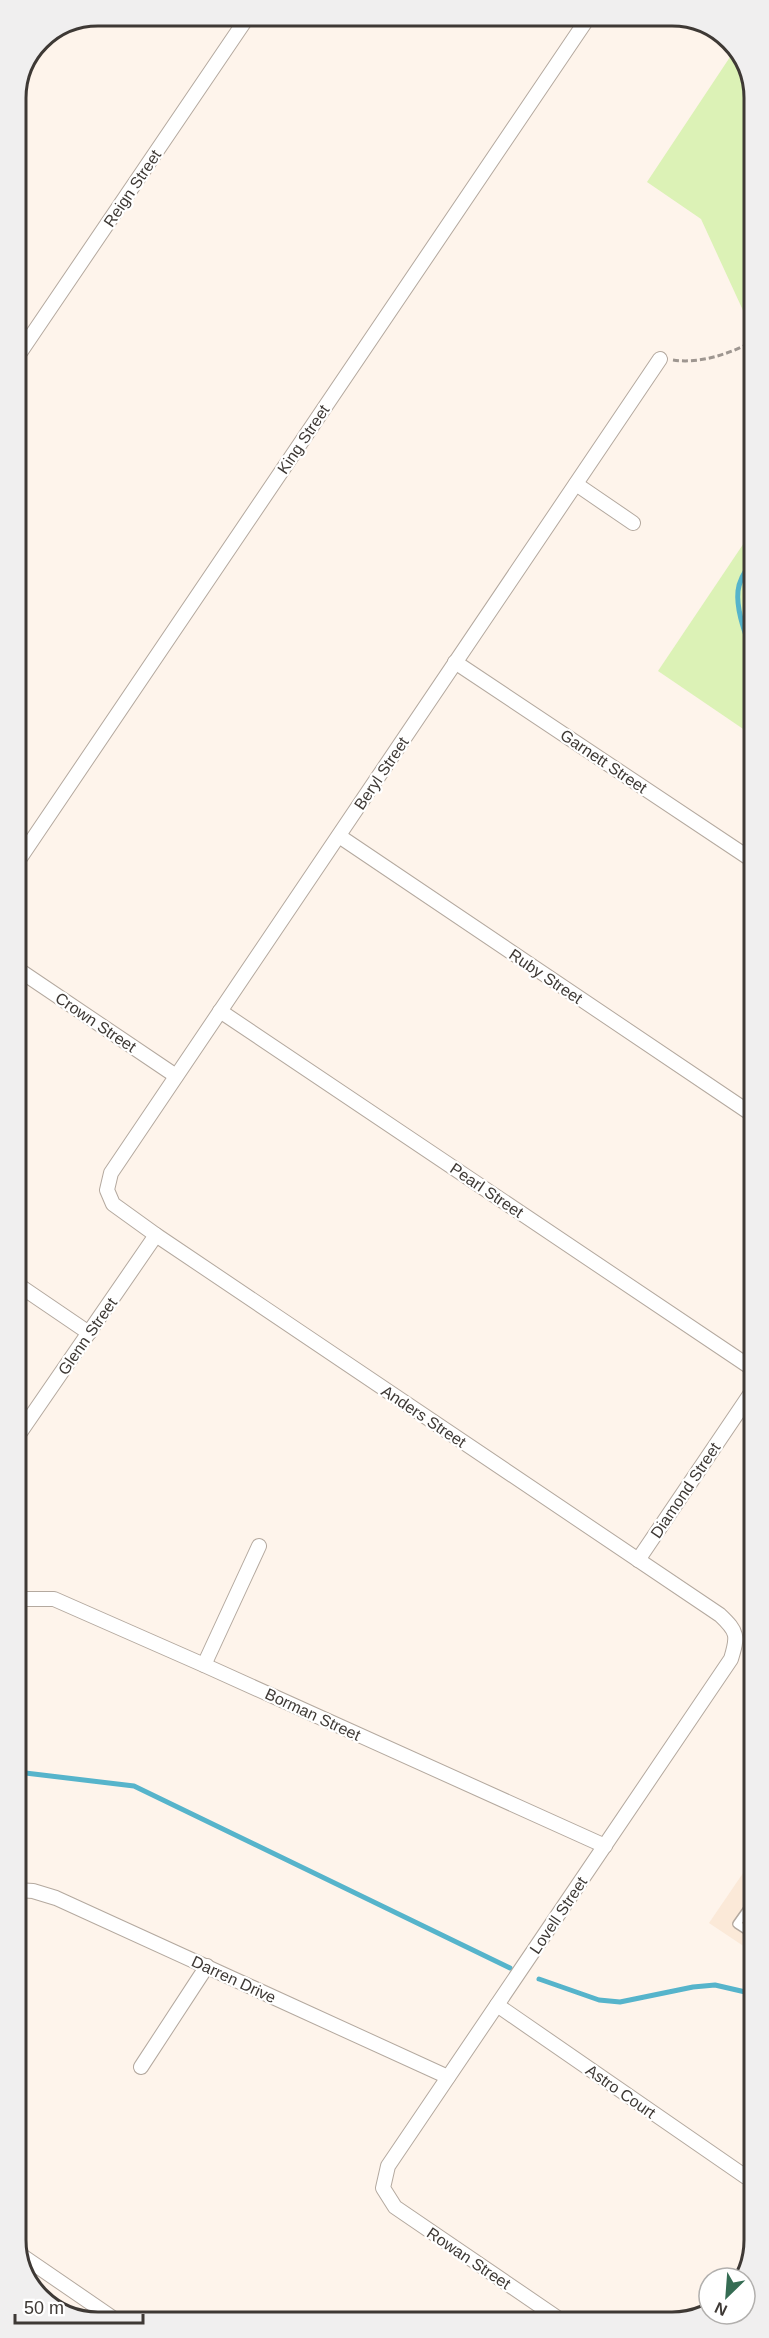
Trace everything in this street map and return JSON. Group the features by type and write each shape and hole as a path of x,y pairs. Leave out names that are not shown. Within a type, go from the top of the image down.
{"street":[{"name":"Reign Street","path":"26,344 242,26"},
{"name":"King Street","path":"26,849 583,26"},
{"name":"Beryl Street","path":"107,1190 111,1173 660,358"},
{"path":"576,484 633,523"},
{"name":"Garnett Street","path":"455,662 744,855"},
{"name":"Ruby Street","path":"339,836 744,1109"},
{"name":"Crown Street","path":"26,975 176,1076"},
{"name":"Pearl Street","path":"220,1011 744,1363"},
{"name":"Anders Street","path":"107,1190 113,1204 156,1235 720,1615 735,1629 736,1642"},
{"name":"Glenn Street","path":"26,1424 156,1235"},
{"path":"26,1291 89,1333"},
{"name":"Diamond Street","path":"638,1560 744,1403"},
{"path":"204,1665 259,1545"},
{"name":"Borman Street","path":"26,1599 54,1599 591,1842 605,1846"},
{"name":"Lovell Street","path":"383,2188 388,2166 731,1659 736,1642"},
{"name":"Darren Drive","path":"26,1891 56,1898 448,2077"},
{"path":"141,2067 207,1966"},
{"name":"Astro Court","path":"497,2005 744,2176"},
{"name":"Rowan Street","path":"383,2188 395,2207 549,2312"},
{"path":"28,2260 104,2312"}],"lane":[{"path":"744,1914 737,1924 744,1929"}],"path":[{"path":"660,358 688,363 744,346"}],"shaded area":[{"path":"744,1872 744,1946 709,1923"}],"green space":[{"path":"731,57 741,79 744,97 744,313 701,219 647,182"},
{"path":"744,543 744,730 658,671"}],"waterway":[{"path":"744,573 738,591 738,607 744,629"},
{"path":"26,1773 134,1786 510,1968"},
{"path":"539,1979 599,2000 620,2002 693,1987 715,1985 744,1992"}]}
